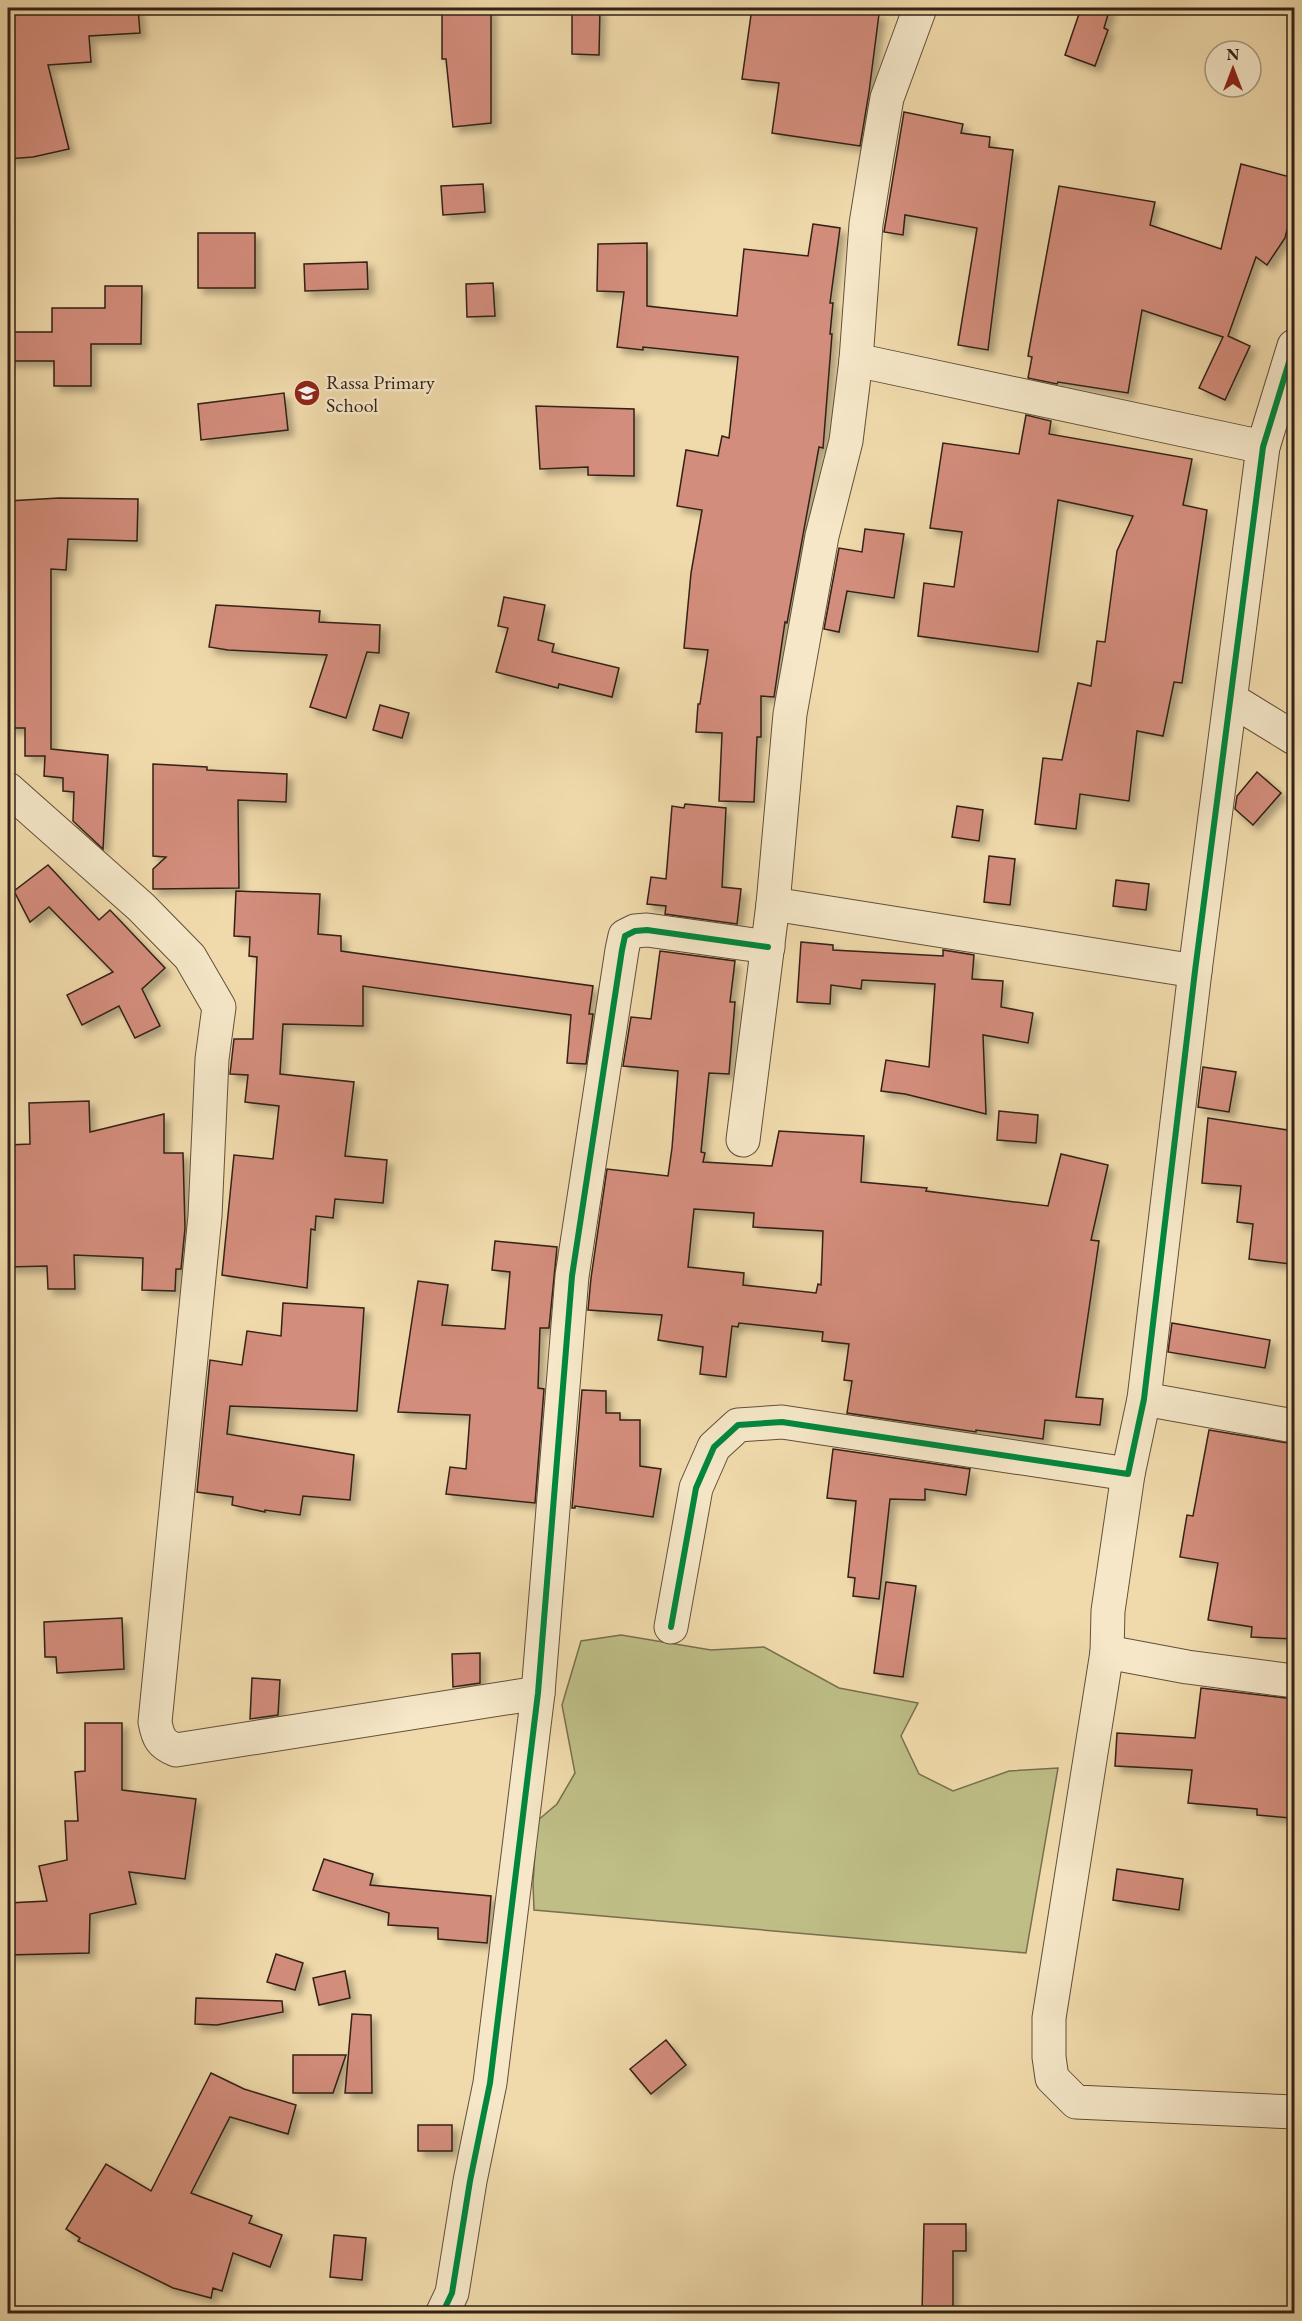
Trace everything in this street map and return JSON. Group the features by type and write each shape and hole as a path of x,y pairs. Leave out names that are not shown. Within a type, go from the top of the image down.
{"street":[{"path":"743,1140 773,904 790,714 822,536 846,441 856,360 866,224 888,98 920,8"},
{"path":"1294,346 1263,447 1232,700 1195,970 1144,1399 1128,1474 1108,1611 1107,1652 1049,2018 1049,2057 1052,2078 1076,2102 1294,2112"},
{"path":"856,360 1263,447"},
{"path":"1232,700 1294,738"},
{"path":"8,789 141,907 190,957 219,1007 212,1059 206,1216 155,1722 158,1736 164,1745 176,1750 538,1693"},
{"path":"773,904 1195,970"},
{"path":"442,2313 452,2293 470,2181 490,2083 538,1693 572,1276 625,936 635,930 647,930 768,947"},
{"path":"1144,1399 1294,1426"},
{"path":"671,1627 696,1488 714,1447 738,1425 782,1422 1128,1474"},
{"path":"1107,1652 1187,1667 1294,1681"}],"green space":[{"path":"621,1635 711,1650 764,1647 839,1688 918,1703 901,1736 919,1774 953,1791 1009,1771 1058,1768 1026,1953 534,1910 533,1884 537,1821 557,1804 575,1773 562,1705 581,1641"}],"building":[{"path":"8,8 138,8 140,33 89,36 91,62 48,65 69,149 33,157 8,159"},
{"path":"442,8 491,8 491,123 453,127 446,59 442,59"},
{"path":"572,8 600,8 599,55 572,54"},
{"path":"752,8 832,8 879,14 860,146 772,133 779,83 742,79"},
{"path":"1081,8 1110,8 1104,28 1108,30 1095,66 1065,55"},
{"path":"904,112 963,124 961,133 990,137 989,147 1013,150 988,350 958,345 977,228 905,215 903,235 884,232"},
{"path":"1241,164 1294,178 1294,202 1285,238 1267,265 1256,257 1228,336 1250,346 1225,400 1199,388 1223,337 1142,310 1128,393 1028,378 1032,357 1028,356 1059,186 1155,202 1150,225 1221,249"},
{"path":"483,184 485,212 443,215 441,186"},
{"path":"813,224 840,228 830,303 833,303 830,334 832,334 823,448 819,447 787,623 785,622 774,697 761,696 761,737 757,737 754,802 719,801 722,733 696,732 698,704 700,704 708,650 684,648 691,573 702,510 677,506 686,450 718,456 722,436 729,438 738,357 643,347 643,350 617,347 624,292 597,291 598,244 647,243 647,306 737,316 744,249 808,256"},
{"path":"198,233 255,233 255,288 198,288"},
{"path":"367,262 368,289 305,291 304,264"},
{"path":"493,283 495,316 467,317 466,284"},
{"path":"105,286 142,286 141,344 91,344 91,386 54,386 54,361 8,361 8,332 52,332 52,308 105,308"},
{"path":"284,393 288,430 201,440 198,404"},
{"path":"536,406 634,409 634,476 588,475 588,467 540,469"},
{"path":"1026,415 1051,421 1049,434 1192,459 1183,505 1207,510 1182,683 1174,682 1163,736 1137,731 1129,801 1080,794 1076,829 1035,824 1043,758 1062,760 1078,683 1091,686 1097,641 1105,642 1117,551 1133,516 1058,500 1038,652 918,636 924,583 954,587 962,532 930,528 943,443 1019,454"},
{"path":"59,498 138,499 137,541 68,539 66,570 51,569 51,749 108,755 103,849 73,821 74,792 63,791 63,778 44,776 45,756 25,756 25,728 8,728 8,501"},
{"path":"865,529 904,534 894,598 847,591 839,632 824,629 839,548 862,552"},
{"path":"504,597 545,605 538,640 554,644 552,652 619,668 612,697 559,684 558,688 496,672 508,628 498,626"},
{"path":"216,605 320,611 319,622 380,625 379,653 367,652 346,718 310,707 327,655 209,647"},
{"path":"380,705 409,713 402,738 373,730"},
{"path":"153,764 207,767 207,770 287,774 286,802 238,800 239,888 153,889 153,869 166,857 153,856"},
{"path":"1257,772 1281,793 1253,825 1235,809 1237,796"},
{"path":"685,804 726,808 722,887 741,889 737,924 665,914 666,906 647,904 651,877 666,879 672,806 684,808"},
{"path":"957,806 983,810 979,841 952,837"},
{"path":"989,856 1015,859 1010,905 984,902"},
{"path":"48,865 99,920 110,910 165,968 142,989 160,1026 135,1038 119,1006 82,1025 67,995 113,972 49,907 30,922 14,891"},
{"path":"1116,880 1149,884 1146,910 1113,906"},
{"path":"236,891 320,894 318,934 341,936 341,951 593,986 589,1014 593,1014 586,1064 567,1063 571,1015 363,986 363,1026 283,1024 280,1074 354,1082 345,1156 387,1160 383,1203 335,1199 333,1218 316,1216 315,1230 311,1229 307,1288 222,1275 234,1155 273,1159 279,1106 245,1102 248,1075 230,1074 234,1039 253,1039 257,957 249,956 250,937 234,936"},
{"path":"801,942 833,945 833,950 943,956 943,950 974,955 972,979 1003,981 1001,1007 1033,1013 1028,1043 983,1035 986,1114 905,1094 881,1091 886,1060 929,1067 935,984 862,980 861,989 831,985 830,1004 797,1002"},
{"path":"660,951 735,961 730,1002 735,1002 729,1074 709,1073 701,1152 705,1153 703,1162 772,1166 779,1131 864,1136 861,1182 927,1188 926,1191 1048,1206 1061,1154 1108,1165 1091,1240 1099,1241 1076,1397 1103,1399 1100,1425 1045,1420 1043,1439 976,1430 976,1432 847,1413 852,1381 844,1380 849,1344 822,1341 823,1332 739,1323 738,1327 732,1326 726,1377 700,1374 703,1347 658,1340 662,1315 588,1310 607,1169 668,1176 678,1071 623,1066 631,1017 651,1019","holes":["694,1209 754,1213 753,1227 823,1231 821,1285 818,1284 816,1293 743,1285 744,1273 688,1267"]},
{"path":"1203,1067 1236,1072 1229,1112 1198,1107"},
{"path":"89,1101 90,1132 164,1114 164,1153 183,1153 185,1228 181,1269 176,1269 175,1291 142,1290 143,1258 74,1255 75,1289 48,1289 47,1266 8,1267 8,1145 30,1144 29,1103"},
{"path":"999,1111 1038,1115 1036,1143 997,1140"},
{"path":"1208,1118 1294,1131 1294,1173 1289,1232 1293,1233 1290,1264 1249,1259 1253,1224 1237,1222 1241,1186 1202,1183"},
{"path":"495,1241 557,1247 549,1328 540,1328 538,1388 544,1389 535,1503 446,1494 450,1467 466,1469 470,1415 398,1412 418,1281 448,1285 442,1325 505,1329 510,1272 492,1270"},
{"path":"283,1303 364,1308 357,1411 230,1406 227,1434 354,1455 350,1500 303,1496 300,1515 265,1510 265,1512 232,1505 233,1497 197,1492 210,1360 242,1365 247,1331 281,1336"},
{"path":"1172,1323 1270,1340 1265,1368 1168,1352"},
{"path":"582,1390 606,1391 606,1413 620,1413 620,1420 640,1420 640,1466 661,1469 653,1517 575,1506 572,1508"},
{"path":"1209,1430 1294,1444 1294,1639 1251,1637 1252,1627 1208,1620 1218,1563 1180,1557 1187,1515 1193,1516"},
{"path":"833,1449 970,1469 966,1495 925,1489 925,1500 890,1499 879,1599 853,1596 855,1578 848,1577 856,1501 827,1498"},
{"path":"886,1582 916,1586 903,1677 874,1673"},
{"path":"122,1618 124,1669 57,1673 56,1657 45,1657 44,1622"},
{"path":"480,1653 480,1683 453,1687 452,1654"},
{"path":"252,1678 280,1680 278,1715 250,1719"},
{"path":"1201,1688 1294,1699 1294,1779 1290,1818 1257,1815 1257,1809 1188,1803 1192,1770 1115,1766 1117,1733 1195,1738"},
{"path":"85,1723 122,1723 122,1790 196,1799 185,1879 129,1872 136,1904 90,1914 89,1953 8,1955 8,1903 47,1901 39,1866 67,1860 65,1821 78,1821 75,1772 85,1771"},
{"path":"324,1859 373,1874 370,1885 491,1896 487,1943 438,1939 438,1928 388,1925 389,1913 313,1890"},
{"path":"1117,1869 1183,1879 1179,1910 1113,1900"},
{"path":"276,1954 303,1963 295,1990 267,1982"},
{"path":"345,1971 350,1998 319,2005 313,1978"},
{"path":"196,1998 282,2001 283,2012 217,2025 195,2024"},
{"path":"352,2014 371,2015 372,2093 345,2093"},
{"path":"666,2040 686,2065 651,2094 630,2069"},
{"path":"293,2055 346,2055 333,2093 293,2093"},
{"path":"211,2073 244,2089 296,2105 288,2134 230,2117 191,2193 252,2216 249,2223 282,2235 270,2267 233,2253 222,2291 213,2288 211,2298 173,2288 78,2241 80,2238 66,2229 106,2164 151,2191"},
{"path":"418,2125 452,2125 452,2151 418,2151"},
{"path":"924,2224 966,2224 966,2251 953,2251 953,2313 922,2313"},
{"path":"334,2235 366,2238 362,2280 330,2277"}],"cycle path":[{"path":"671,1627 696,1488 714,1447 738,1425 782,1422 1128,1474 1144,1399 1195,971 1263,447 1294,346"},
{"path":"442,2314 452,2293 470,2181 490,2083 538,1693 572,1276 625,936 635,931 647,930 768,947"}],"place":[{"name":"Rassa Primary School","path":"307,393"}]}
